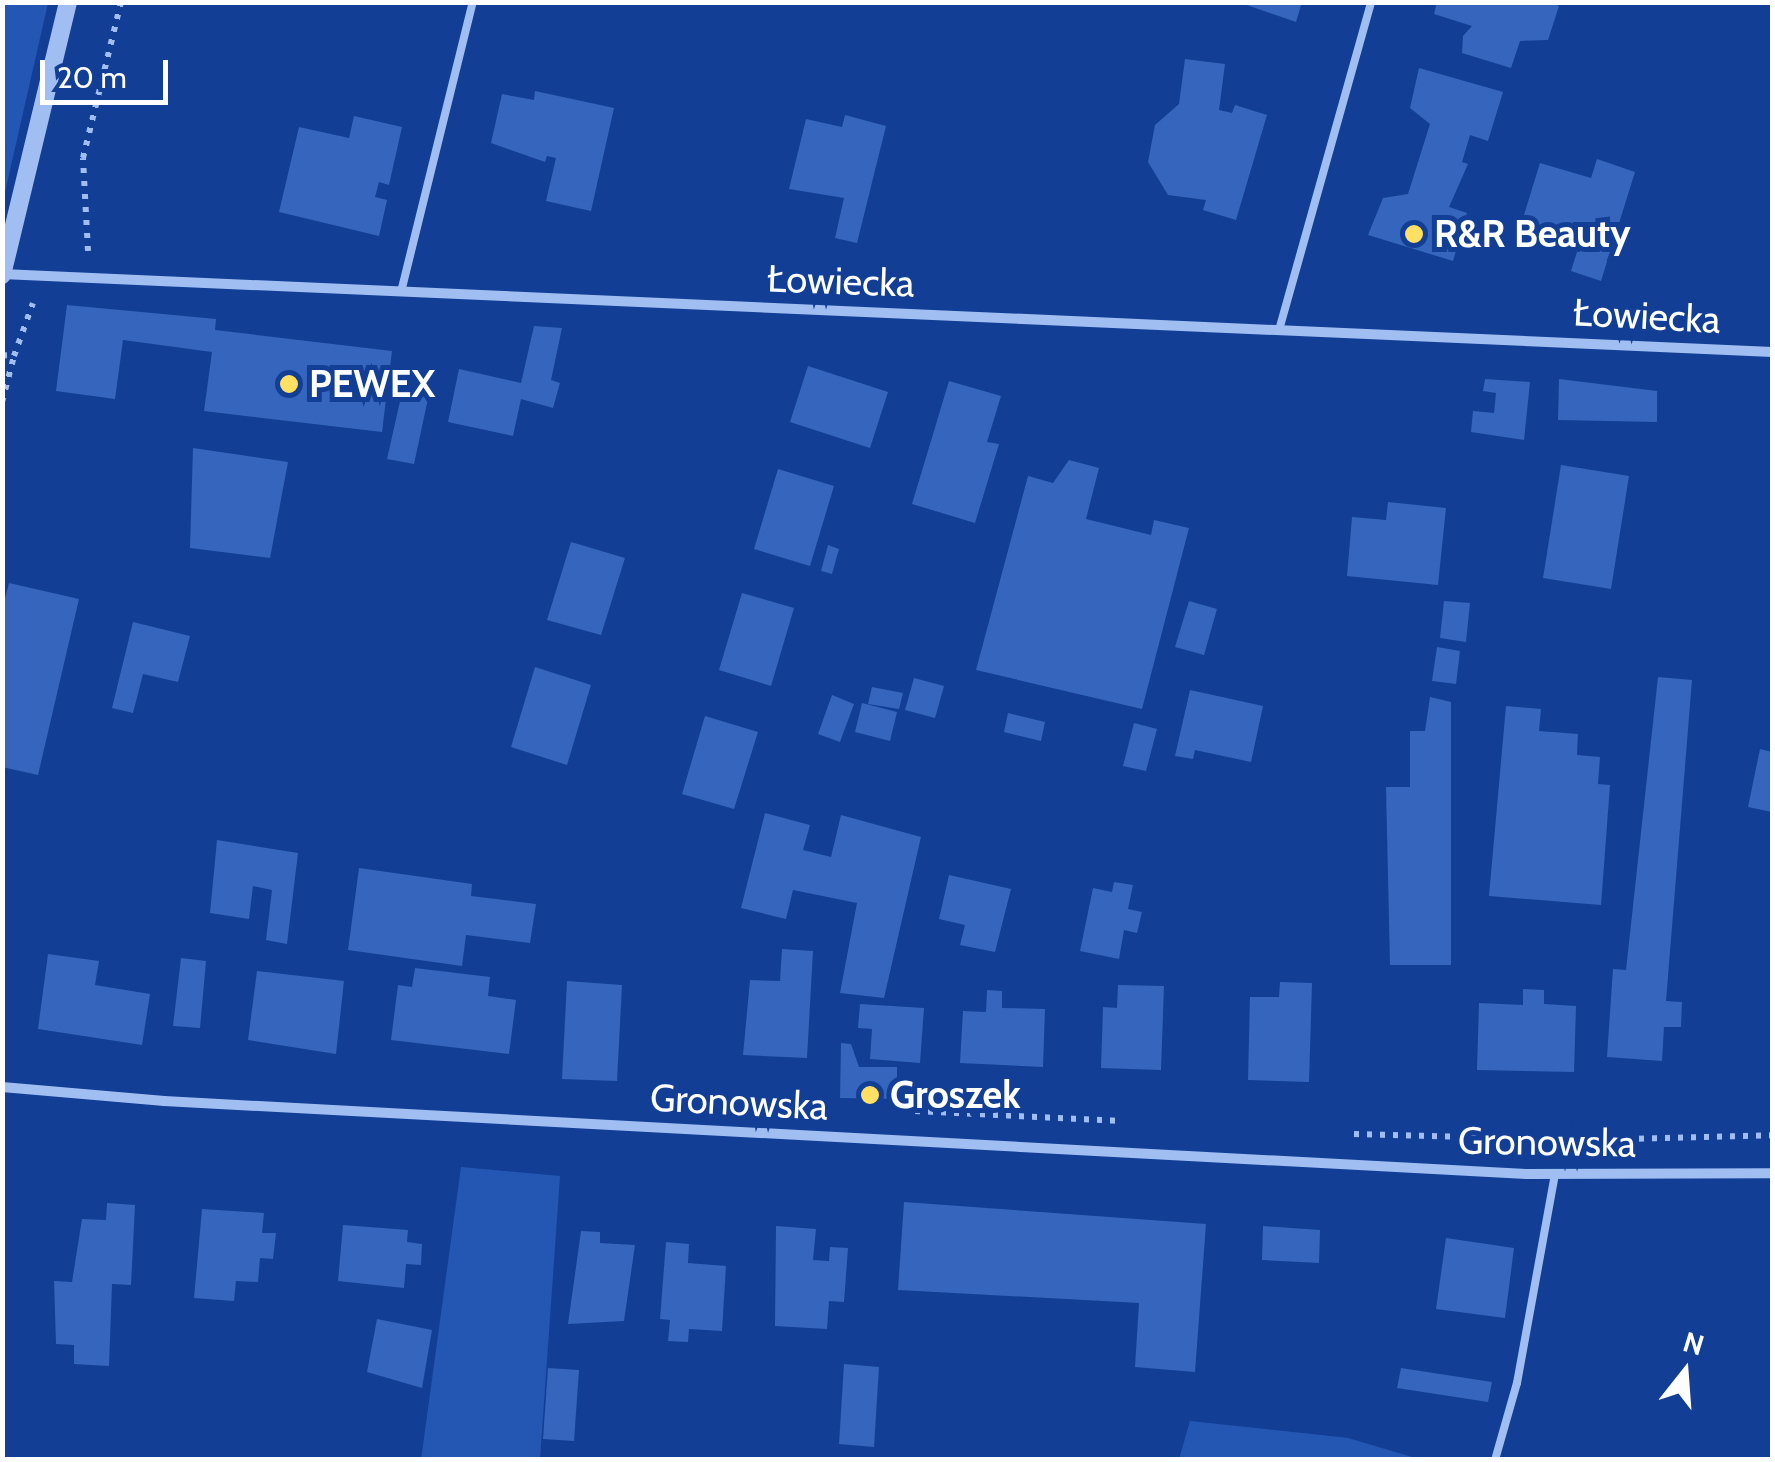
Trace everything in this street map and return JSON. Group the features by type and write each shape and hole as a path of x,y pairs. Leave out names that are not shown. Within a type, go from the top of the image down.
{"street":[{"path":"3,275 68,2"},
{"name":"Łowiecka","path":"3,275 1772,352"},
{"name":"Gronowska","path":"2,1087 164,1101 1554,1174 1772,1173"}],"lane":[{"path":"401,292 473,2"},
{"path":"1279,330 1372,2"},
{"path":"1496,1460 1517,1383 1554,1174"}],"path":[{"path":"86,276 83,158 121,2"},
{"path":"2,402 27,307 39,300"},
{"path":"2,355 14,356"}],"shaded area":[{"path":"2,3 48,3 3,201"},
{"path":"461,1167 560,1176 540,1459 421,1460"},
{"path":"1190,1421 1348,1438 1419,1459 1179,1459"}],"building":[{"path":"1238,2 1302,2 1296,22"},
{"path":"1437,2 1549,2 1559,6 1548,40 1520,41 1511,68 1462,53 1463,36 1472,26 1434,14"},
{"path":"1185,59 1225,64 1219,110 1232,113 1235,105 1267,115 1236,220 1203,210 1206,200 1168,195 1148,162 1155,125 1179,104"},
{"path":"1419,68 1503,92 1488,141 1470,135 1462,162 1468,164 1449,207 1467,213 1453,261 1368,235 1383,198 1408,194 1430,124 1410,108"},
{"path":"535,91 614,108 591,211 546,201 556,158 547,156 545,162 491,143 502,94 534,100"},
{"path":"845,115 886,126 857,243 835,238 844,198 789,189 806,119 842,127"},
{"path":"354,116 402,127 389,185 379,182 375,197 387,200 379,236 279,212 299,127 349,138"},
{"path":"1597,159 1635,172 1601,281 1571,271 1577,252 1515,244 1540,163 1591,178"},
{"path":"67,305 216,319 215,330 392,351 382,432 204,411 212,352 123,340 115,399 56,391"},
{"path":"534,326 562,328 551,380 560,383 553,408 521,399 513,436 448,422 459,369 521,383"},
{"path":"808,366 888,392 870,448 790,422"},
{"path":"1485,379 1530,382 1524,440 1471,432 1473,411 1494,413 1496,393 1483,391"},
{"path":"1559,379 1657,391 1657,422 1558,420"},
{"path":"949,381 1001,396 987,442 999,444 975,523 912,504"},
{"path":"403,388 429,394 414,464 387,459"},
{"path":"193,448 288,462 270,558 190,548"},
{"path":"1069,460 1099,468 1086,519 1151,535 1154,520 1189,528 1142,709 976,670 1028,476 1053,483"},
{"path":"1561,465 1629,476 1611,589 1543,578"},
{"path":"778,469 834,486 810,566 754,549"},
{"path":"1388,502 1446,508 1438,585 1347,576 1352,517 1386,520"},
{"path":"571,542 625,558 601,635 547,620"},
{"path":"828,545 839,549 832,574 821,571"},
{"path":"9,583 79,599 38,775 2,767 2,610"},
{"path":"742,593 794,608 771,686 719,670"},
{"path":"1189,601 1217,609 1204,655 1175,647"},
{"path":"1444,601 1470,603 1466,642 1440,638"},
{"path":"133,622 190,636 178,682 143,674 133,713 112,708"},
{"path":"1437,647 1460,651 1456,684 1432,681"},
{"path":"535,667 591,685 567,765 511,747"},
{"path":"1658,677 1692,680 1666,1001 1682,1002 1681,1027 1664,1027 1662,1061 1607,1057 1613,969 1626,970"},
{"path":"914,678 944,686 935,718 905,710"},
{"path":"872,687 903,693 899,709 868,704"},
{"path":"1190,690 1263,706 1251,762 1195,750 1193,759 1175,756"},
{"path":"832,695 854,704 840,742 818,734"},
{"path":"1430,697 1451,702 1451,965 1390,965 1386,787 1410,787 1410,731 1425,731"},
{"path":"862,703 897,712 890,741 855,732"},
{"path":"1506,706 1541,709 1539,731 1578,734 1577,755 1600,757 1598,784 1610,785 1601,905 1489,896"},
{"path":"1008,713 1045,722 1041,741 1004,732"},
{"path":"705,716 758,732 734,809 682,794"},
{"path":"1134,723 1157,729 1146,771 1123,766"},
{"path":"1760,749 1772,752 1772,812 1748,807"},
{"path":"765,813 810,825 803,850 831,857 841,815 921,837 884,998 840,993 857,903 793,890 786,919 741,908"},
{"path":"217,840 298,853 287,944 266,940 272,890 253,886 249,919 210,913"},
{"path":"359,868 472,884 471,896 536,904 530,943 466,935 462,966 348,950"},
{"path":"949,875 1011,889 995,952 960,945 965,925 939,919"},
{"path":"1114,882 1133,885 1128,909 1142,912 1137,933 1124,930 1119,959 1080,951 1093,888 1112,892"},
{"path":"782,949 813,951 807,1058 743,1055 750,980 780,981"},
{"path":"48,954 99,961 95,985 150,994 142,1045 38,1029"},
{"path":"181,958 206,961 200,1028 173,1026"},
{"path":"415,968 490,977 488,996 516,1000 509,1054 391,1040 398,985 412,987"},
{"path":"257,971 344,981 336,1054 248,1040"},
{"path":"567,981 622,985 617,1081 562,1079"},
{"path":"1280,982 1312,983 1309,1082 1248,1080 1250,997 1279,997"},
{"path":"1118,985 1164,986 1161,1070 1101,1068 1103,1007 1117,1008"},
{"path":"1523,989 1544,990 1544,1004 1576,1006 1574,1072 1477,1070 1479,1003 1523,1005"},
{"path":"987,990 1002,991 1002,1008 1045,1009 1043,1067 960,1063 963,1011 986,1012"},
{"path":"860,1004 924,1008 920,1063 870,1059 872,1029 858,1028"},
{"path":"841,1043 851,1044 859,1067 897,1067 897,1099 840,1098"},
{"path":"904,1202 1206,1224 1195,1372 1135,1367 1139,1303 898,1290"},
{"path":"107,1203 135,1205 131,1285 112,1284 109,1366 74,1364 74,1345 56,1344 54,1281 72,1282 82,1219 106,1220"},
{"path":"202,1209 264,1213 262,1233 276,1233 273,1259 260,1258 258,1282 236,1281 234,1301 194,1298"},
{"path":"343,1225 408,1230 407,1242 422,1244 421,1265 406,1264 404,1288 338,1281"},
{"path":"776,1226 816,1229 813,1260 829,1261 830,1247 848,1248 844,1302 829,1301 827,1329 775,1326"},
{"path":"1263,1226 1320,1230 1319,1263 1262,1260"},
{"path":"581,1231 600,1232 600,1243 635,1245 624,1321 568,1324"},
{"path":"1446,1238 1514,1248 1505,1318 1436,1309"},
{"path":"666,1242 689,1244 688,1263 726,1266 722,1331 689,1329 688,1342 668,1341 670,1320 660,1319"},
{"path":"377,1319 432,1330 422,1388 367,1372"},
{"path":"844,1364 879,1367 874,1447 839,1444"},
{"path":"548,1368 579,1370 574,1441 543,1439"},
{"path":"1401,1368 1492,1382 1488,1402 1397,1388"}],"place":[{"name":"R&R Beauty","path":"1414,234"},
{"name":"PEWEX","path":"289,384"},
{"name":"Groszek","path":"870,1095"}]}
